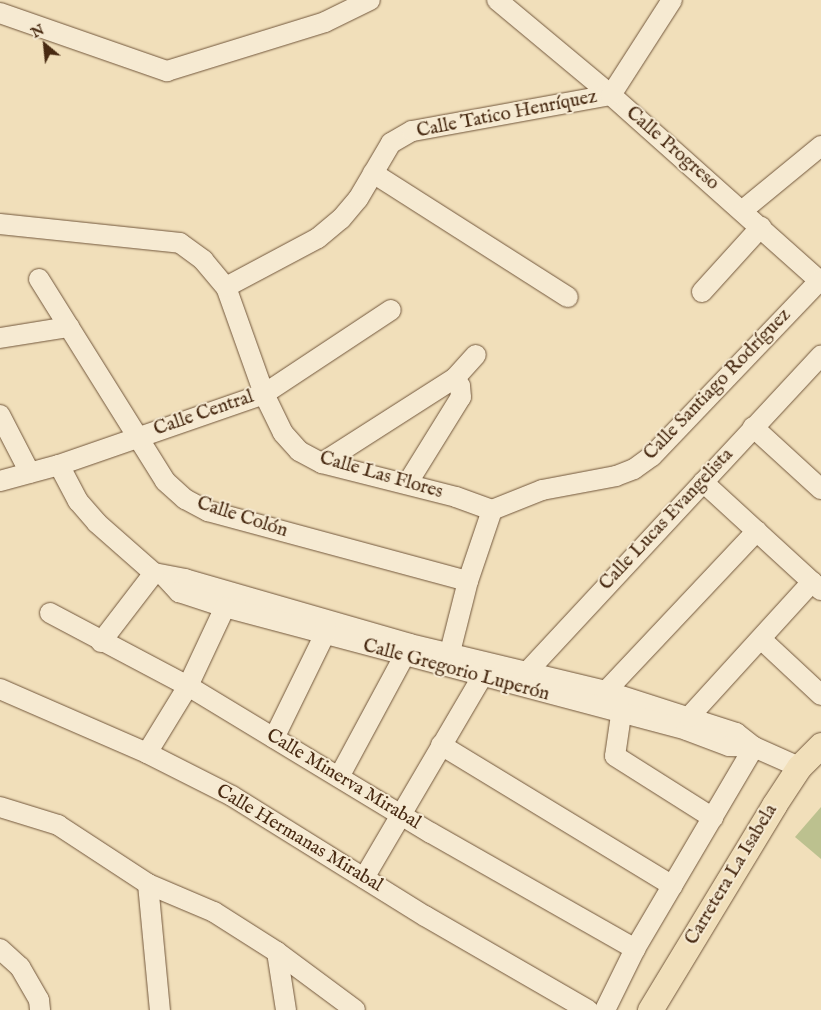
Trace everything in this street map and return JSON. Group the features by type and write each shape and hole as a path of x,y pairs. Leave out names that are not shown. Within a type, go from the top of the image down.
{"main road":[{"name":"Carretera La Isabela","path":"650,1010 799,766 821,745"}],"street":[{"path":"0,12 167,71 325,22 370,0"},
{"name":"Calle Progreso","path":"497,0 611,95 821,281"},
{"path":"611,95 672,0"},
{"name":"Calle Tatico Henríquez","path":"226,287 278,261 334,226 358,199 391,143 412,132 611,95"},
{"path":"743,210 821,146"},
{"path":"372,173 568,297"},
{"path":"0,224 180,243 203,260 226,287"},
{"path":"702,292 761,227"},
{"name":"Calle Colón","path":"39,279 165,481 185,499 208,511 468,581"},
{"name":"Calle Santiago Rodríguez","path":"492,510 542,490 616,476 634,468 652,456 821,281"},
{"name":"Calle Las Flores","path":"226,287 264,394 283,433 299,451 322,463 407,484 492,510"},
{"name":"Calle Central","path":"0,481 59,465 264,394 391,310"},
{"path":"0,338 69,327"},
{"path":"322,463 455,378 476,355"},
{"name":"Calle Lucas Evangelista","path":"527,672 753,427 817,369"},
{"path":"407,484 461,397 460,386 455,378"},
{"path":"0,415 30,473"},
{"path":"753,427 821,490"},
{"name":"Calle Gregorio Luperón","path":"59,465 78,501 97,523 179,592 225,608 325,629 407,650 527,672 606,691 736,732 754,747 799,766"},
{"path":"690,717 760,639 817,586 703,482"},
{"path":"449,659 468,581 492,510"},
{"path":"606,691 757,531"},
{"path":"101,642 160,575"},
{"name":"Calle Gregorio Luperón","path":"160,575 185,579 325,629"},
{"path":"148,753 188,686 225,608"},
{"name":"Calle Minerva Mirabal","path":"50,613 101,642 188,686 400,814 635,949"},
{"path":"274,738 325,629"},
{"path":"760,639 821,695"},
{"path":"339,777 407,650"},
{"name":"Calle Gregorio Luperón","path":"449,659 482,677 621,715 686,730 729,746 754,747"},
{"path":"364,878 482,677"},
{"name":"Calle Hermanas Mirabal","path":"0,689 148,753 232,796 364,878 588,1010"},
{"path":"621,715 616,756 713,818"},
{"path":"441,745 673,886"},
{"path":"605,1010 635,949 754,747"},
{"path":"0,807 58,825 148,884 214,912 277,952 355,1010"},
{"path":"148,884 160,1010"},
{"path":"0,949 20,967 39,1000 40,1010"},
{"path":"277,952 286,1010"}],"green space":[{"path":"821,807 821,859 795,837"}]}
